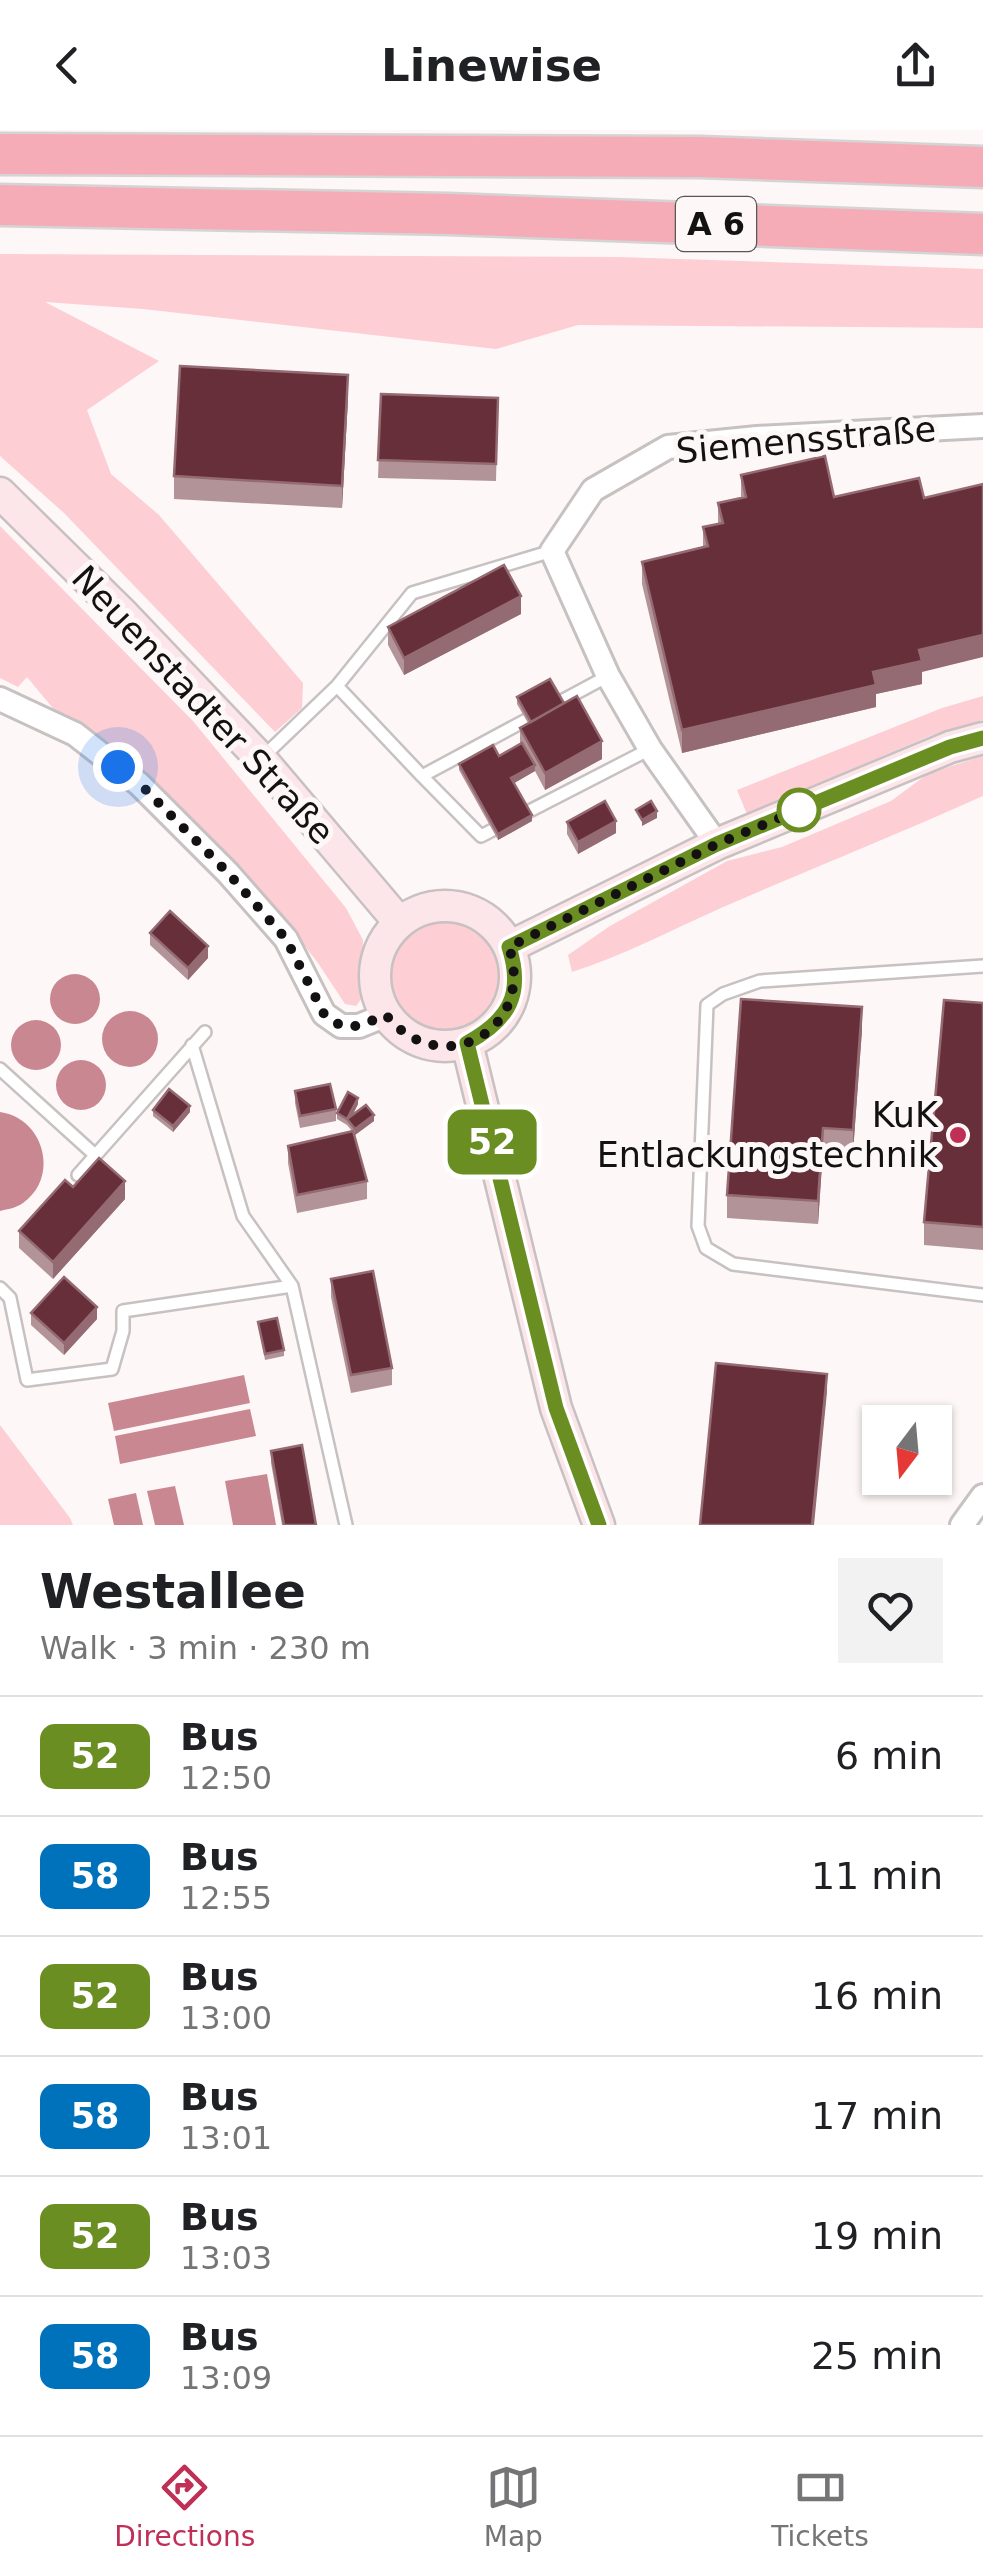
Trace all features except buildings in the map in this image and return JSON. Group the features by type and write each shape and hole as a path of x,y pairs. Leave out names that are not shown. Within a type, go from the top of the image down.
{"highway":[{"path":"644,130 700,157"},
{"name":"A 6","path":"0,154 700,157 983,167"},
{"name":"A 6","path":"0,205 448,214 983,234"}],"main road":[{"name":"Neuenstadter Straße","path":"0,493 124,614 261,759 399,922"},
{"path":"509,947 717,844 950,747 983,738"},
{"path":"434,907 460,908 484,918 502,936 514,963 515,978 507,1010 488,1031 467,1043 429,1045 404,1034 386,1015 376,991 375,966 383,942 399,922 434,907"},
{"path":"467,1043 556,1408 598,1525"}],"street":[{"name":"Siemensstraße","path":"552,551 593,490 668,447 757,438 983,426"},
{"path":"552,551 608,676 650,749 717,844"},
{"path":"0,699 75,734 140,784 228,873 286,939 324,1014 341,1026 359,1026 386,1015"},
{"path":"962,1525 983,1496"}],"lane":[{"path":"261,759 336,686 412,593 552,551"},
{"path":"422,776 608,676"},
{"path":"336,686 481,836 650,749"},
{"path":"983,966 760,982 723,994 707,1004 698,1226 706,1248 734,1264 983,1295"},
{"path":"78,1175 205,1032"},
{"path":"192,1045 242,1216 292,1286 346,1525"},
{"path":"0,1069 94,1155"},
{"path":"0,1288 10,1298 26,1380 112,1369 123,1330 122,1311 292,1286"}],"shaded area":[{"path":"0,254 619,257 983,269 983,328 578,325 496,349 143,309 45,302 159,361 87,410 111,474 159,515 303,683 302,708 275,732 64,513 0,456"},
{"path":"0,526 193,721 346,908 363,940 362,998 356,1006 345,1004 276,909 194,829 61,718 27,677 18,687 0,678"},
{"path":"983,696 983,720 932,735 747,814 737,790 942,708"},
{"path":"983,756 983,796 572,972 568,955 610,926 727,861 782,847 891,801 929,773"},
{"path":"445,906 472,911 494,927 510,949 515,976 510,1003 494,1025 472,1041 445,1046 418,1041 396,1025 380,1003 375,976 380,949 396,927 418,911"},
{"path":"75,974 93,981 100,999 93,1017 75,1024 57,1017 50,999 57,981"},
{"path":"130,1011 150,1019 158,1039 150,1059 130,1067 110,1059 102,1039 110,1019"},
{"path":"36,1020 54,1027 61,1045 54,1063 36,1070 18,1063 11,1045 18,1027"},
{"path":"81,1060 99,1067 106,1085 99,1103 81,1110 63,1103 56,1085 63,1067"},
{"path":"0,1112 27,1125 42,1150 44,1164 34,1192 20,1205 0,1211"},
{"path":"244,1375 250,1403 114,1431 108,1403"},
{"path":"250,1409 256,1436 120,1464 115,1436"},
{"path":"0,1425 70,1518 73,1525 0,1525"},
{"path":"267,1474 276,1525 233,1525 225,1481"},
{"path":"175,1486 184,1525 155,1525 147,1491"},
{"path":"136,1493 143,1525 114,1525 108,1499"}],"bus line":[{"name":"52","path":"599,1525 556,1408 467,1043 488,1031 507,1010 515,978 509,947 717,844 950,747 983,738"}],"place":[{"name":"KuK Entlackungstechnik","path":"958,1135"}],"route":[{"path":"118,767 140,784 228,873 286,939 324,1014 341,1026 359,1026 386,1015 404,1034 429,1045 467,1043 499,1021 513,994 514,963 509,947 717,844 799,810"}]}
